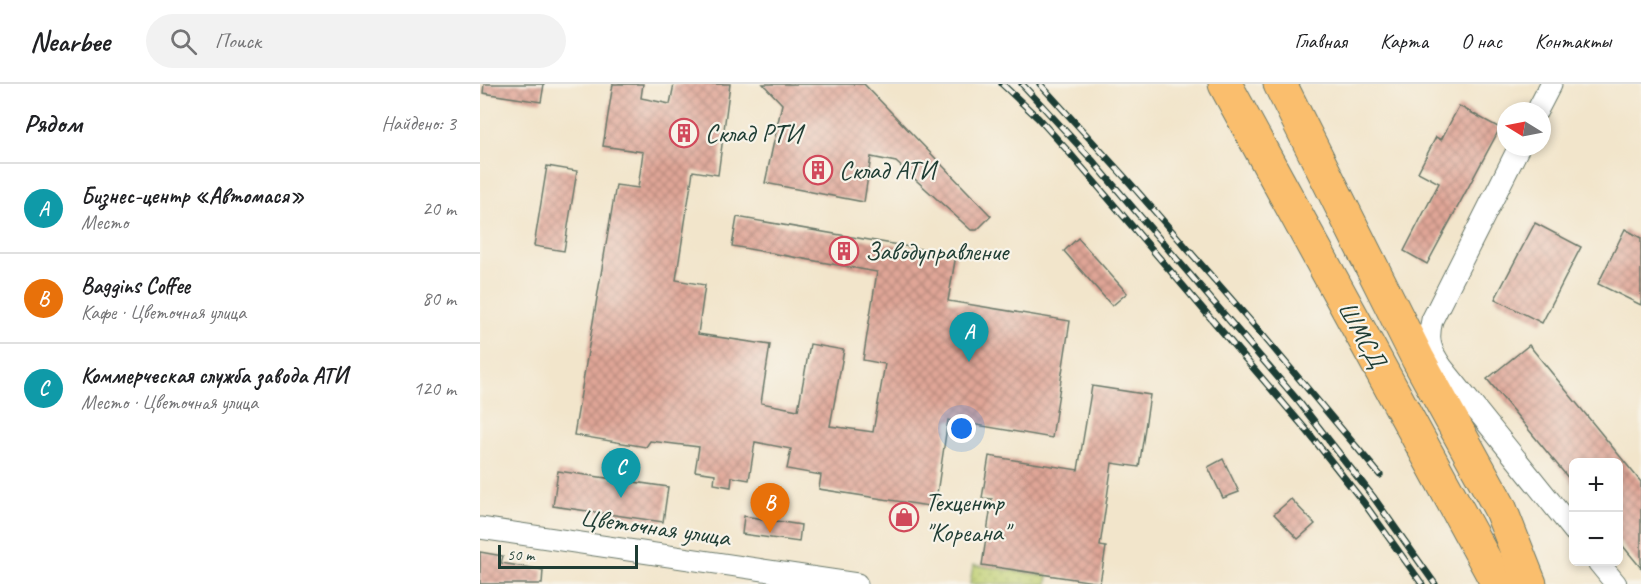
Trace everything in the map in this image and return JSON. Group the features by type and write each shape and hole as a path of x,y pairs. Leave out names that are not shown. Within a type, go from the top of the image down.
{"main road":[{"name":"ШМСД","path":"1226,84 1498,584"},
{"name":"ШМСД","path":"1280,84 1418,359 1500,508 1530,584"}],"street":[{"path":"1542,102 1551,84"},
{"path":"1514,156 1432,320 1429,332 1430,348 1442,367 1569,525"},
{"name":"Цветочная улица","path":"480,528 857,584"},
{"path":"1602,566 1616,584"}],"green space":[{"path":"973,565 1048,576 1047,584 970,584"}],"building":[{"path":"484,84 544,84 541,102 483,93"},
{"path":"613,84 643,84 641,98 670,104 674,84 730,84 718,175 693,171 676,280 705,285 698,334 770,345 761,403 798,410 810,344 844,350 830,426 873,432 885,364 863,360 877,272 732,246 737,217 956,255 948,301 1070,321 1052,438 948,420 935,507 819,489 821,475 787,469 791,449 755,442 749,480 732,477 731,487 714,484 715,474 695,471 699,447 650,441 646,447 574,435 616,185 638,188 643,152 603,146"},
{"path":"763,84 864,84 991,216 977,230 971,230 896,162 871,157 864,202 765,183 782,104"},
{"path":"1459,106 1497,126 1497,134 1427,264 1404,251 1439,183 1418,172 1436,137 1441,140"},
{"path":"547,166 577,171 564,251 534,246"},
{"path":"1535,223 1581,247 1542,323 1495,299"},
{"path":"1625,229 1641,238 1641,305 1598,284"},
{"path":"1078,238 1127,293 1112,306 1064,251"},
{"path":"1529,345 1621,458 1569,458 1569,479 1487,379"},
{"path":"1092,386 1150,395 1139,467 1112,463 1100,546 1106,547 1100,583 982,565 992,499 982,498 989,456 1078,470"},
{"path":"1223,459 1239,492 1223,498 1208,467"},
{"path":"1623,460 1641,482 1641,568 1623,546"},
{"path":"558,471 668,487 663,522 553,506"},
{"path":"1291,499 1315,524 1298,539 1274,514"},
{"path":"744,516 801,525 799,542 742,534"},
{"path":"480,552 503,556 501,563 543,570 542,584 480,584"}],"railway":[{"path":"1002,84 1067,150 1308,432 1364,503 1422,584"},
{"path":"1022,84 1092,160 1299,402 1374,498 1435,584"},
{"path":"1040,84 1260,332 1380,475"}],"place":[{"name":"Склад РТИ","path":"684,133"},
{"name":"Склад АТИ","path":"818,170"},
{"name":"Заводуправление","path":"844,251"},
{"name":"Бизнес-центр «Автомася»","path":"969,362"},
{"name":"Коммерческая служба завода АТИ","path":"621,498"},
{"name":"Техцентр \"Кореана\"","path":"904,517"},
{"name":"Baggins Coffee","path":"770,533"}]}
